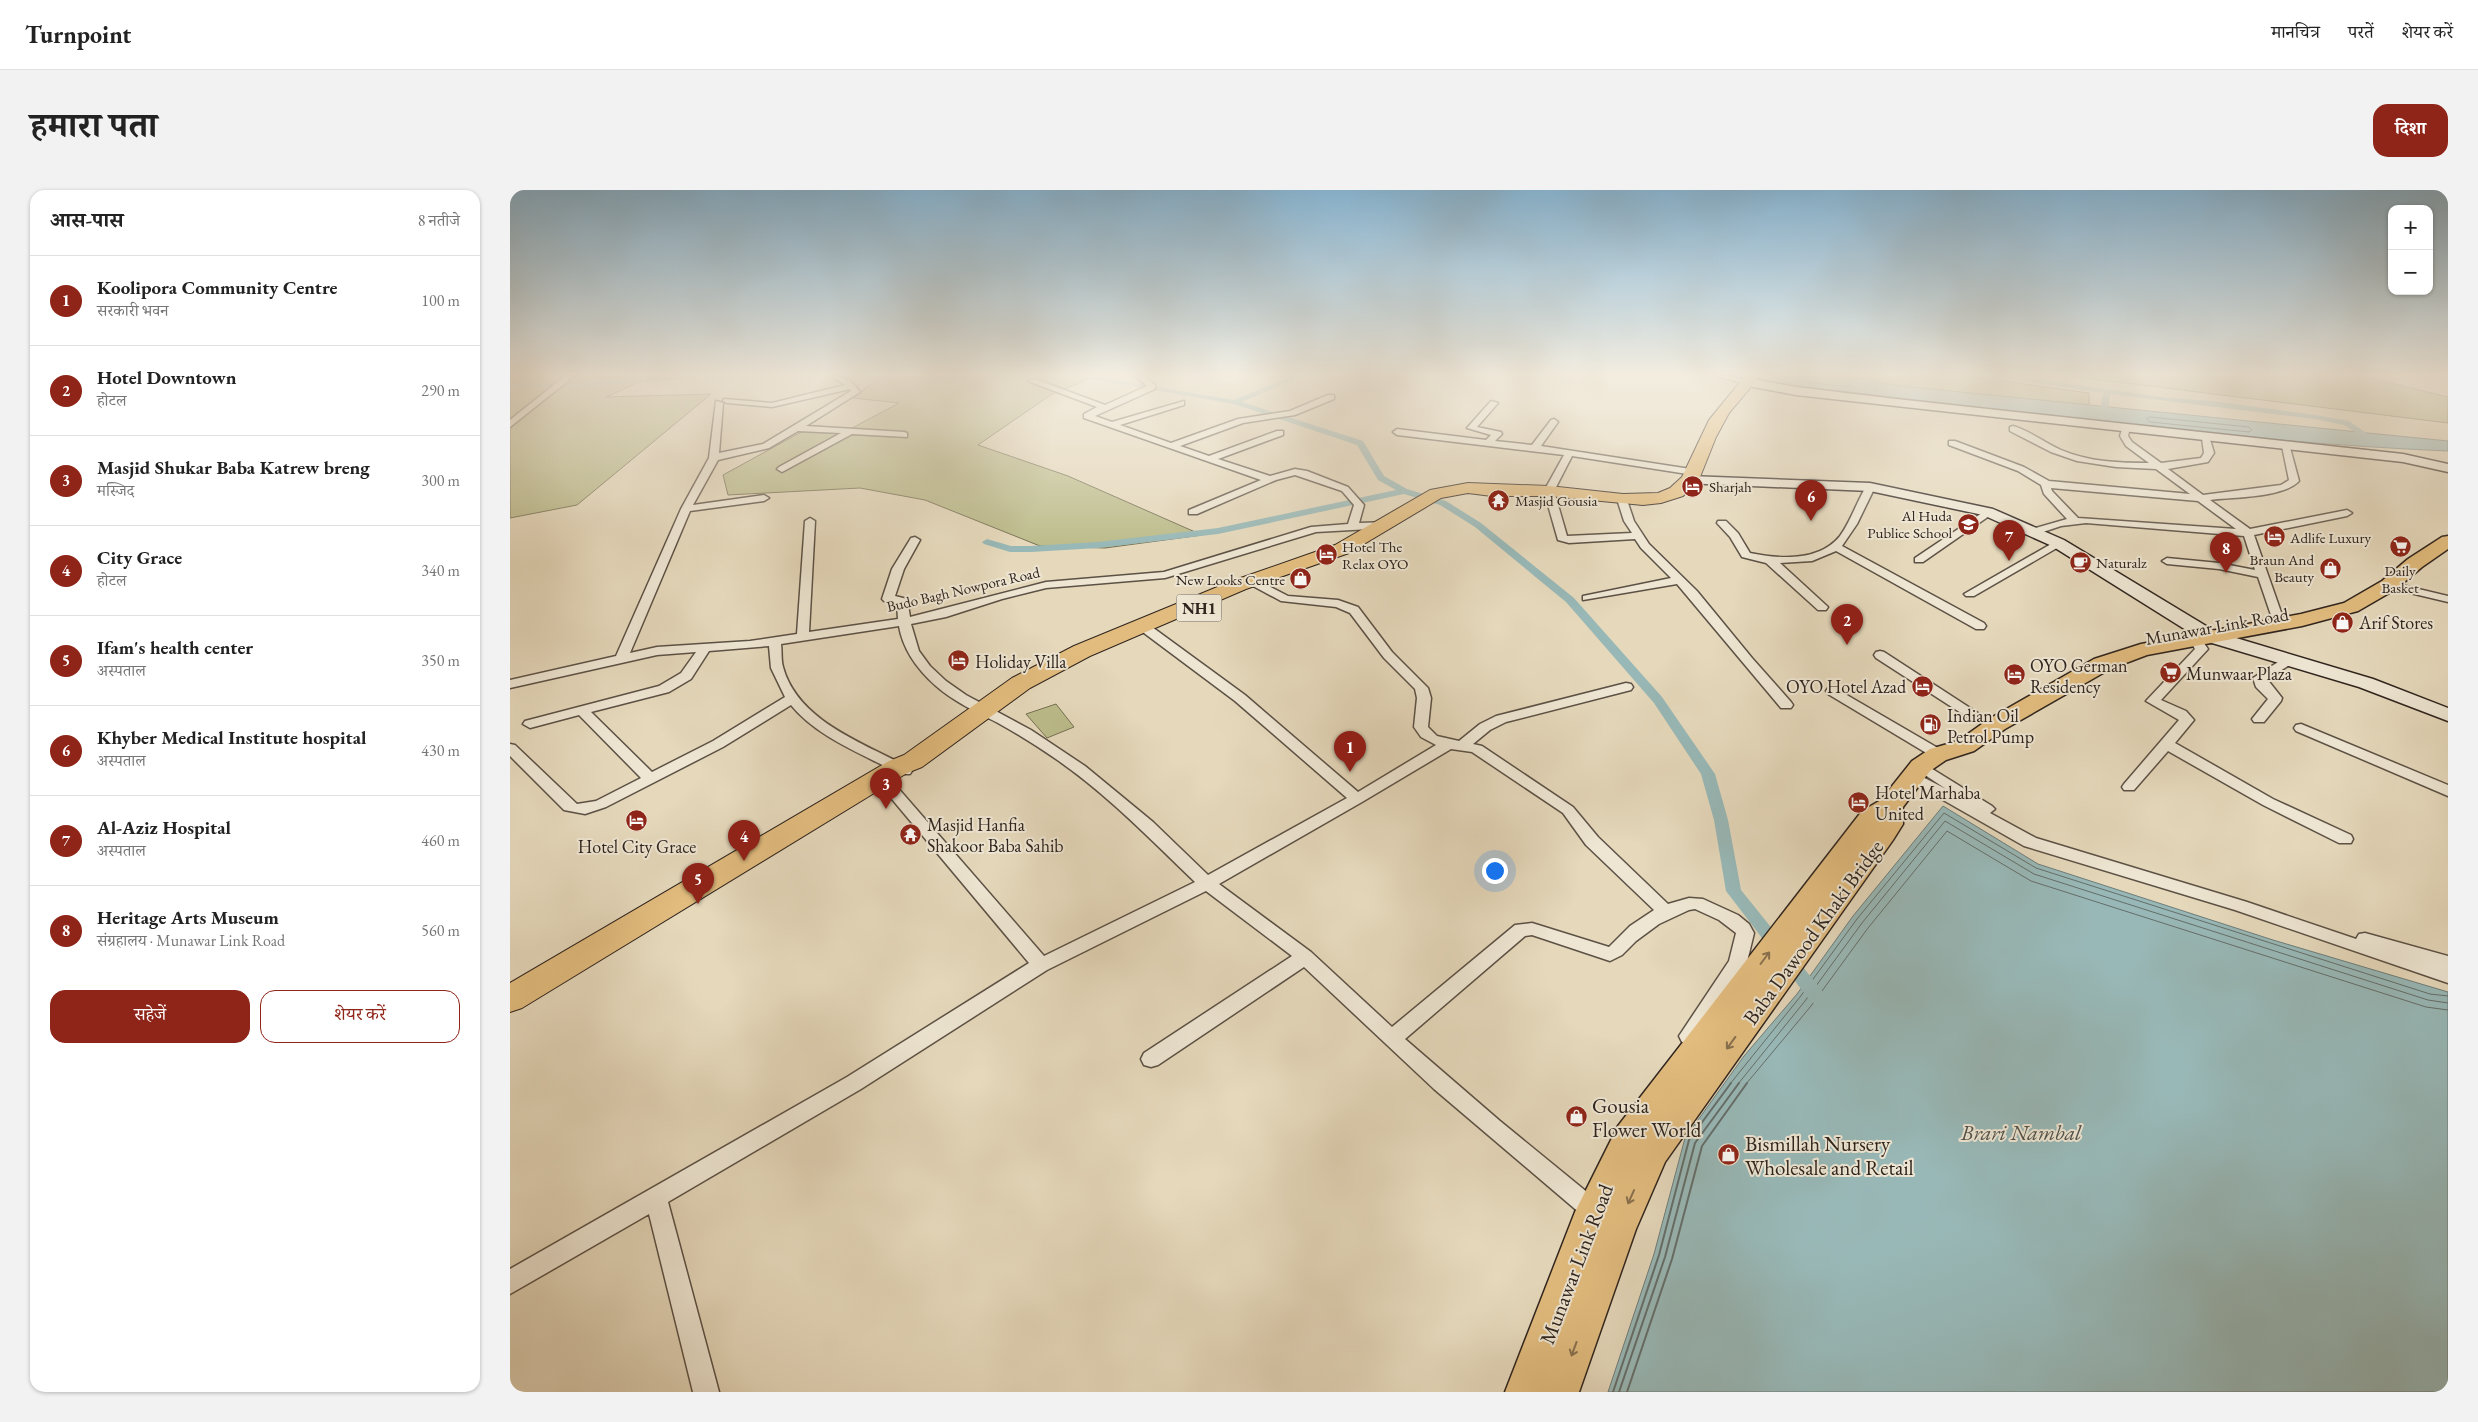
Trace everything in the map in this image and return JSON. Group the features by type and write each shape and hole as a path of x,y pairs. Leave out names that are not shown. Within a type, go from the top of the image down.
{"highway":[{"name":"NH1","path":"510,1012 559,980 704,896 901,770 1021,684 1074,654 1240,584 1342,548 1447,493 1509,490 1549,491 1648,500 1671,495 1679,491 1692,476 1710,432"},
{"name":"NH1","path":"995,704 1085,657 1257,584 1354,549 1389,523"},
{"name":"NH1","path":"510,999 901,770"}],"main road":[{"name":"Munawar Link Road","path":"1924,766 1966,746 1997,724 2102,664 2142,650 2276,614 2305,610 2326,604 2358,589 2448,530"},
{"name":"Munawar Link Road","path":"1879,822 1924,766 1950,738 1980,719 2103,650 2156,636 2201,635 2331,614 2351,607 2389,585 2415,563 2448,542"},
{"name":"Baba Dawood Khaki Bridge","path":"1635,1147 1879,822"},
{"name":"Munawar Link Road","path":"1526,1392 1605,1221 1635,1147"},
{"name":"Munawar Link Road","path":"1558,1392 1605,1221"}],"street":[{"path":"622,657 686,509 714,458 718,432"},
{"path":"714,458 724,454 766,446 791,432"},
{"path":"839,432 904,435"},
{"path":"1130,432 1264,478 1275,478"},
{"path":"1170,446 1208,432"},
{"path":"1399,432 1569,453 1692,476 1870,488 1934,499 1988,512 2036,532 2058,544 2201,635 2366,683 2448,715"},
{"path":"1488,443 1498,434 1489,432"},
{"path":"1534,449 1547,432"},
{"path":"2019,432 2041,444 2078,459 2096,462 2160,465 2188,464 2205,460 2209,453 2206,438"},
{"path":"2125,432 2124,436 2129,444 2160,465 2248,533 2276,614"},
{"path":"2159,432 2403,458 2448,468"},
{"path":"782,469 848,433"},
{"path":"1208,459 1280,433"},
{"path":"1952,443 2021,469 2046,484 2202,498 2271,490 2290,485 2294,481 2286,446"},
{"path":"1569,453 1549,491 1562,538 1569,540 1638,536"},
{"path":"1193,512 1275,478 1295,472 1304,473 1345,489 1358,502 1357,517 1352,526"},
{"path":"2046,484 2047,492 2075,521"},
{"path":"1722,524 1734,534 1746,555 1770,560 1811,559 1836,547 1844,540 1870,488"},
{"path":"686,509 764,498"},
{"path":"1622,499 1629,521 1638,536 1678,580 1693,593 1747,661 1786,705"},
{"path":"1918,560 1988,512"},
{"path":"2036,532 2075,521 2248,533 2347,513"},
{"path":"803,636 810,521"},
{"name":"Budo Bagh Nowpora Road","path":"510,684 622,657 657,651 775,642 803,636 902,622 942,614 999,596 1038,587 1155,576 1184,571 1291,534 1315,528 1389,523"},
{"path":"915,540 898,569 888,598 890,600 903,600 902,622 920,664 933,680 995,704 1089,774 1164,840 1207,883 1305,957 1392,1038 1517,1149 1605,1221"},
{"path":"1970,594 2058,544"},
{"path":"1836,547 1980,626"},
{"path":"1770,560 1822,607"},
{"path":"2167,561 2219,566 2262,575"},
{"path":"1587,598 1678,580"},
{"path":"1257,584 1285,599 1338,604 1354,610 1388,655 1421,688 1424,698 1420,720 1425,734 1437,743 1477,749 1568,810 1592,841 1667,913"},
{"path":"2389,585 2448,599"},
{"path":"1148,630 1240,698 1358,798"},
{"path":"2129,786 2188,718 2153,701 2202,649 2201,635"},
{"path":"775,642 777,669 792,698 815,720 901,770 1042,965"},
{"path":"530,724 649,694 677,683 692,670 705,648"},
{"path":"1880,655 1980,719"},
{"path":"2259,719 2274,701 2274,698 2261,684 2260,678 2286,661"},
{"path":"510,1282 854,1083 1042,965 1207,883 1485,727 1501,719 1626,687"},
{"path":"1833,690 1924,766 2030,842 2241,906 2448,976"},
{"path":"510,748 569,807 576,810 601,804 651,779 718,744 792,698"},
{"path":"582,711 651,779"},
{"path":"2301,728 2448,791"},
{"path":"2166,744 2268,802 2345,838"},
{"path":"1924,766 1990,811 2033,832 2264,904 2403,951 2448,963"},
{"path":"1392,1038 1521,930 1532,929 1610,954 1615,952 1637,930 1686,904 1697,903 1741,925 1746,933 1738,962 1734,969 1624,1128 1635,1147"},
{"path":"1151,1059 1305,957"},
{"path":"656,1198 706,1392"}],"green space":[{"path":"510,432 665,432 577,505 510,518"},
{"path":"801,432 841,434 845,432 997,432 978,445 1068,476 1202,535 1105,548 1040,546 925,500 860,488 728,495 723,475"},
{"path":"1056,704 1074,727 1047,738 1026,714"}],"water":[{"path":"2197,432 2359,432 2448,441 2448,451 2367,447"},
{"name":"Brari Nambal","path":"1943,806 2038,864 2273,940 2448,992 2448,1392 1608,1392 1654,1254 1685,1138 1744,1056 1797,994 1853,916"}],"waterway":[{"path":"1327,432 1360,443 1381,478 1404,491"},
{"path":"2361,432 2367,436"},
{"path":"987,542 1010,549 1031,549 1098,545 1218,531 1404,491"},
{"path":"1404,491 1443,503 1478,525 1570,600 1658,700 1691,746 1708,774 1721,820 1734,891 1817,997"}],"place":[{"name":"Sharjah","path":"1693,486"},
{"name":"Masjid Gousia","path":"1499,500"},
{"name":"Khyber Medical Institute hospital","path":"1811,521"},
{"name":"Al Huda Publice School","path":"1968,524"},
{"name":"Adlife Luxury","path":"2274,537"},
{"name":"Daily Basket","path":"2400,547"},
{"name":"Hotel The Relax OYO","path":"1326,555"},
{"name":"Al-Aziz Hospital","path":"2009,561"},
{"name":"Naturalz","path":"2080,562"},
{"name":"Braun And Beauty","path":"2330,568"},
{"name":"Heritage Arts Museum","path":"2226,573"},
{"name":"New Looks Centre","path":"1301,579"},
{"name":"Arif Stores","path":"2343,622"},
{"name":"Hotel Downtown","path":"1847,645"},
{"name":"Holiday Villa","path":"959,661"},
{"name":"Munwaar Plaza","path":"2170,673"},
{"name":"OYO German Residency","path":"2014,675"},
{"name":"OYO Hotel Azad","path":"1922,686"},
{"name":"Indian Oil Petrol Pump","path":"1931,725"},
{"name":"Koolipora Community Centre","path":"1350,772"},
{"name":"Hotel Marhaba United","path":"1859,802"},
{"name":"Masjid Shukar Baba Katrew breng","path":"886,809"},
{"name":"Hotel City Grace","path":"637,821"},
{"name":"Masjid Hanfia Shakoor Baba Sahib","path":"911,834"},
{"name":"City Grace","path":"744,861"},
{"name":"Ifam's health center","path":"698,904"},
{"name":"Gousia Flower World","path":"1576,1117"},
{"name":"Bismillah Nursery Wholesale and Retail","path":"1729,1155"}]}
